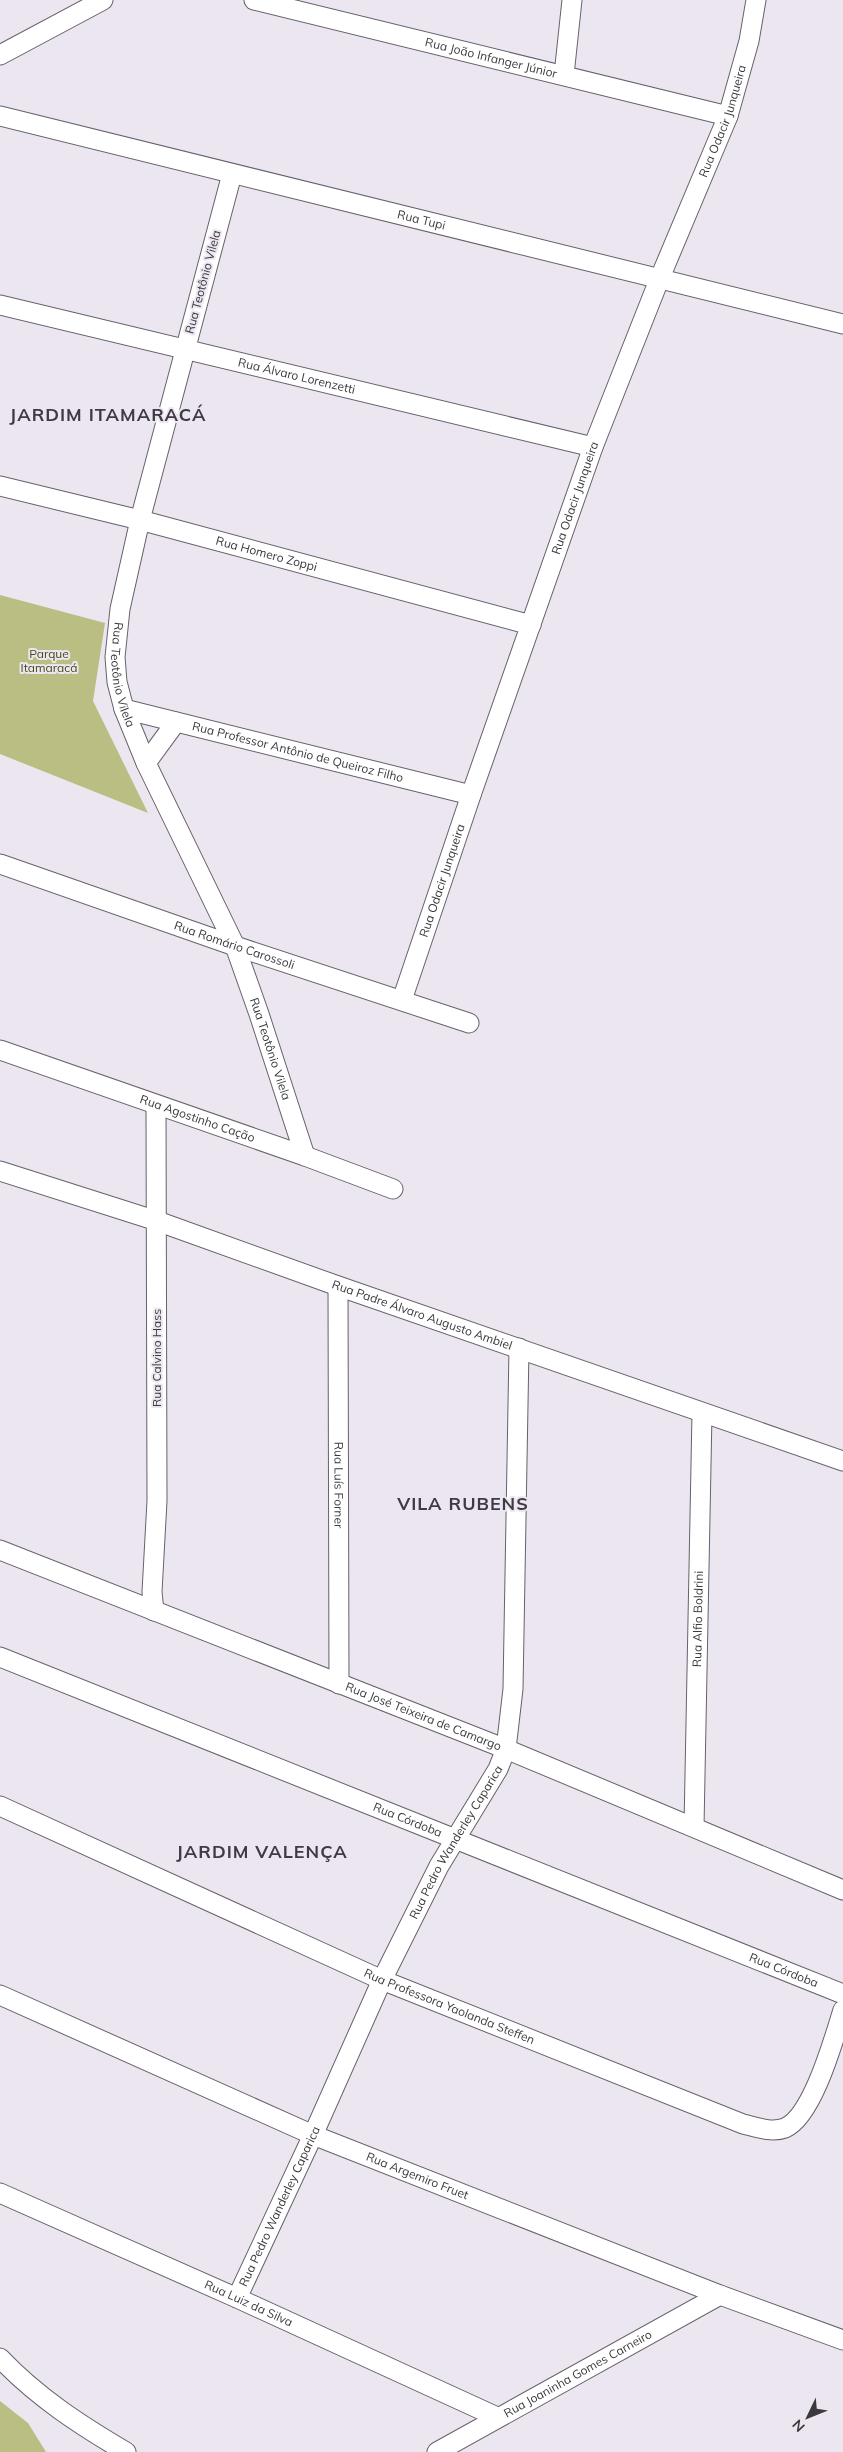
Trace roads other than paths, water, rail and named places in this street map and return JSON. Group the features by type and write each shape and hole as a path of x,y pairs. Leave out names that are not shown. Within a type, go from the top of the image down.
{"street":[{"path":"0,55 103,0"},
{"path":"564,76 572,0"},
{"name":"Rua Odacir Junqueira","path":"402,1000 471,795 593,447 659,280 728,116 749,41 756,0"},
{"name":"Rua João Infanger Júnior","path":"259,1 728,116"},
{"name":"Rua Tupi","path":"0,116 843,324"},
{"name":"Rua Teotônio Vilela","path":"232,174 140,520 120,609 116,657 117,682 124,709 146,763 235,946 305,1156"},
{"name":"Rua Álvaro Lorenzetti","path":"0,305 593,447"},
{"name":"Rua Homero Zoppi","path":"0,486 140,520 531,625"},
{"name":"Rua Professor Antônio de Queiroz Filho","path":"124,709 471,795"},
{"path":"146,763 176,722"},
{"name":"Rua Romário Carossoli","path":"0,864 235,946 469,1023"},
{"name":"Rua Agostinho Cação","path":"0,1050 305,1156 393,1189"},
{"name":"Rua Calvino Hass","path":"154,1611 152,1592 157,1501 156,1105"},
{"name":"Rua Padre Álvaro Augusto Ambiel","path":"0,1170 157,1221 338,1286 843,1461"},
{"name":"Rua Luís Forner","path":"338,1286 339,1684"},
{"name":"Rua Pedro Wanderley Caparica","path":"237,2298 313,2136 382,1980 456,1838 498,1769 506,1749 513,1689 519,1348"},
{"name":"Rua Alfio Boldrini","path":"694,1827 702,1413"},
{"name":"Rua José Teixeira de Camargo","path":"0,1550 506,1749 843,1890"},
{"name":"Rua Córdoba","path":"0,1657 843,1994"},
{"name":"Rua Professora Yaolanda Steffen","path":"0,1806 382,1980 743,2124 775,2130 793,2123 805,2108 828,2057 843,2010"},
{"name":"Rua Argemiro Fruet","path":"0,1994 313,2136 720,2295 843,2340"},
{"name":"Rua Luiz da Silva","path":"0,2193 237,2298 497,2417"},
{"name":"Rua Joaninha Gomes Carneiro","path":"437,2452 720,2295"},
{"path":"0,2358 42,2397 76,2422 126,2452"}],"district":[{"name":"JARDIM ITAMARACÁ","path":"108,415"},
{"name":"VILA RUBENS","path":"463,1504"},
{"name":"JARDIM VALENÇA","path":"262,1852"}],"park label":[{"name":"Parque Itamaracá","path":"49,661"}]}
